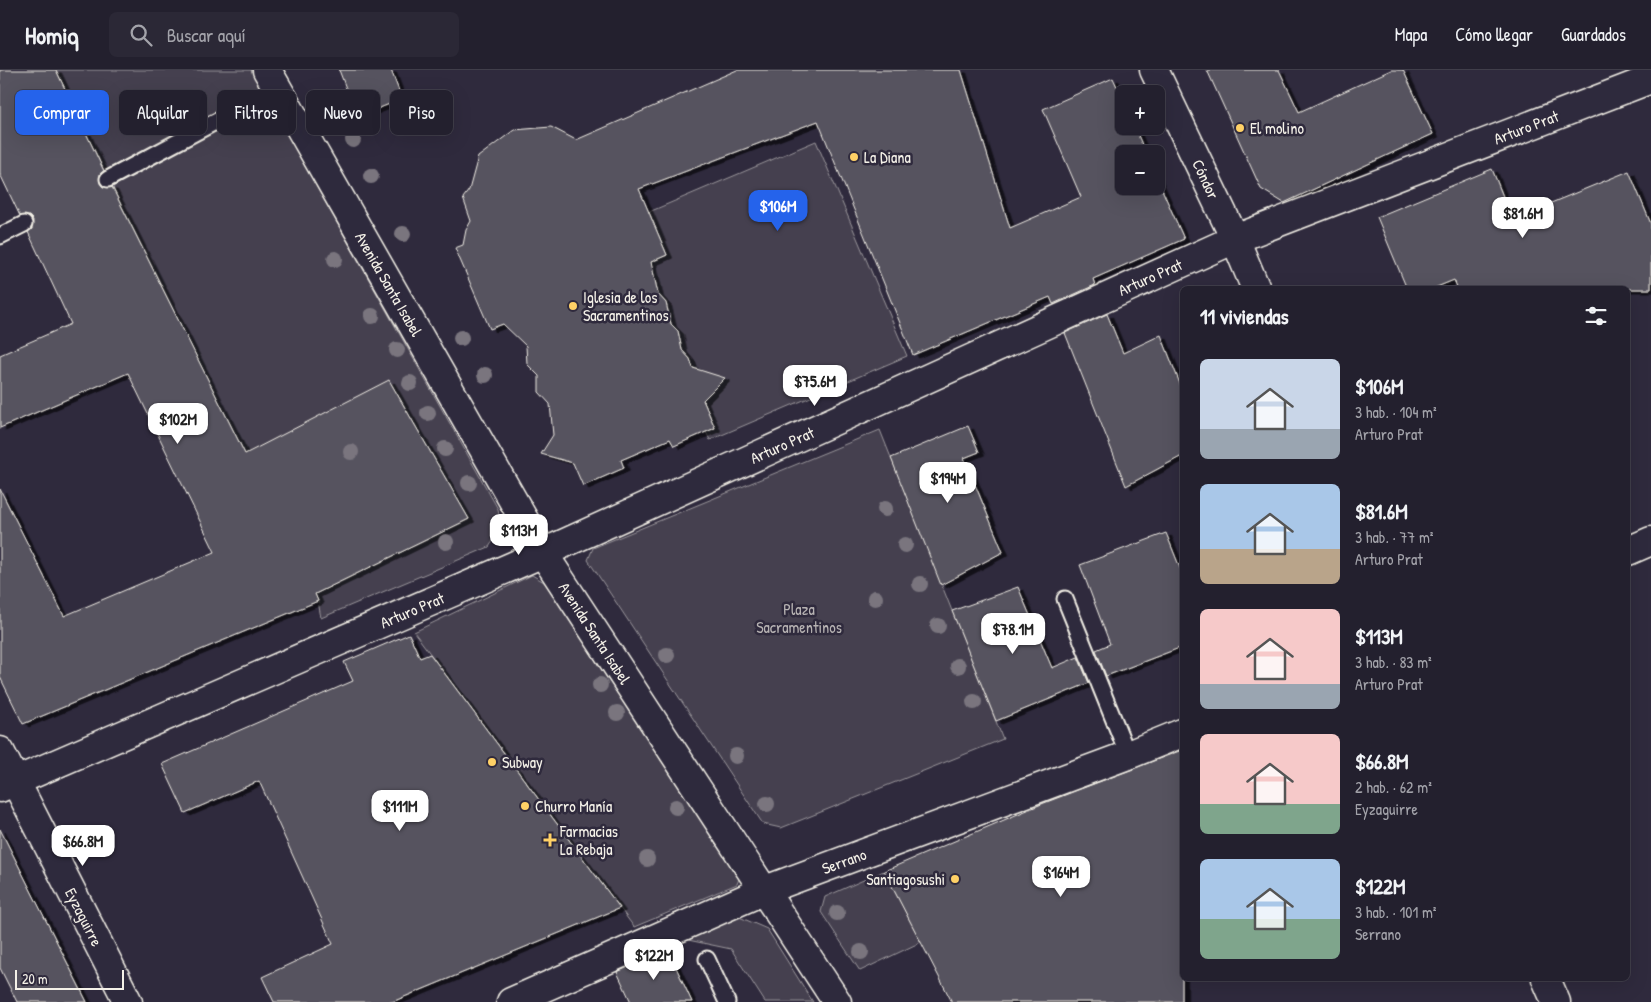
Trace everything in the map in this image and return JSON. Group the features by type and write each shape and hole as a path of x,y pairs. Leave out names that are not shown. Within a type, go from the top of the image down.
{"street":[{"name":"Cóndor","path":"1154,70 1235,239 1255,286"},
{"name":"Arturo Prat","path":"8,785 543,554 1235,239 1651,79"},
{"name":"Avenida Santa Isabel","path":"272,80 543,554 837,1002"},
{"path":"1630,550 1651,542"},
{"name":"Serrano","path":"511,1002 765,890 1128,755 1180,734"},
{"name":"Eyzaguirre","path":"0,751 8,785 128,1002"},
{"path":"1547,981 1556,1002"}],"lane":[{"path":"108,179 272,80"},
{"path":"0,236 24,224"},
{"path":"1065,599 1128,755"},
{"path":"708,959 727,1002"}],"green space":[{"path":"56,70 251,70 262,90 217,90 217,135 288,135 498,509 498,529 489,547 321,618 318,601 87,135 109,135 109,90 66,90"},
{"path":"816,141 907,356 710,440 706,432 715,428 702,397 712,375 705,372 686,378 692,365 690,359 681,353 657,297 638,267 667,255 649,212"},
{"name":"Plaza Sacramentinos","path":"880,430 1003,739 781,828 763,824 588,560 593,548"},
{"path":"532,575 544,582 739,879 737,884 634,927 414,632"},
{"path":"884,871 921,942 860,971 821,912 825,897"},
{"path":"737,916 767,929 813,1002 765,1002 731,949 688,940 655,954 652,951"}],"building":[{"path":"0,70 56,70 66,90 15,90 15,135 87,135 104,171 100,174 100,183 103,187 112,187 245,454 389,380 469,519 315,594 318,601 23,724 0,677 0,489 64,616 215,552 128,373 0,428 0,355 71,324 28,232 32,229 33,220 29,216 20,216 0,174"},
{"path":"339,70 391,70 399,90 390,90 390,104 380,108 380,90 347,90"},
{"path":"737,70 961,70 1010,228 1081,197 1043,109 1113,78 1116,85 1115,135 1138,135 1142,145 1115,145 1115,195 1164,195 1184,239 1093,279 1095,285 1053,304 1050,297 913,355 818,121 639,189 667,255 651,262 658,294 666,303 671,324 678,331 682,350 690,359 693,368 725,378 703,400 715,428 674,446 670,439 621,460 624,468 583,486 573,463 541,454 553,435 550,404 539,392 539,376 527,364 526,346 503,324 490,329 455,248 463,245 466,230 471,221 463,198 469,190 478,157 514,130 551,127 576,140"},
{"path":"1207,70 1279,70 1299,112 1391,70 1403,70 1433,134 1284,203 1261,189"},
{"path":"1492,169 1512,219 1629,171 1651,224 1651,289 1630,289 1630,286 1457,286 1454,280 1439,286 1406,286 1377,217"},
{"path":"1107,314 1123,353 1161,335 1180,384 1180,457 1126,486 1065,333"},
{"path":"968,426 979,452 964,458 1003,552 941,585 891,458"},
{"path":"1166,533 1180,568 1180,648 1106,676 1096,650 1110,644 1080,565"},
{"path":"1018,587 1052,668 1078,657 1089,683 996,721 952,611"},
{"path":"409,634 420,658 430,654 620,908 392,1002 274,1002 262,977 333,944 259,781 185,813 162,764 353,681 344,662"},
{"path":"1180,751 1180,981 1182,981 1182,1002 952,1002 884,871 1044,803"},
{"path":"0,829 87,1002 17,1002 0,968"},
{"path":"668,950 692,1002 631,1002 617,972"}],"place":[{"name":"El molino","path":"1240,128"},
{"name":"La Diana","path":"854,157"},
{"name":"Iglesia de los Sacramentinos","path":"573,306"},
{"name":"Subway","path":"492,762"},
{"name":"Churro Manía","path":"525,806"},
{"name":"Farmacias La Rebaja","path":"550,840"},
{"name":"Santiagosushi","path":"955,879"}]}
